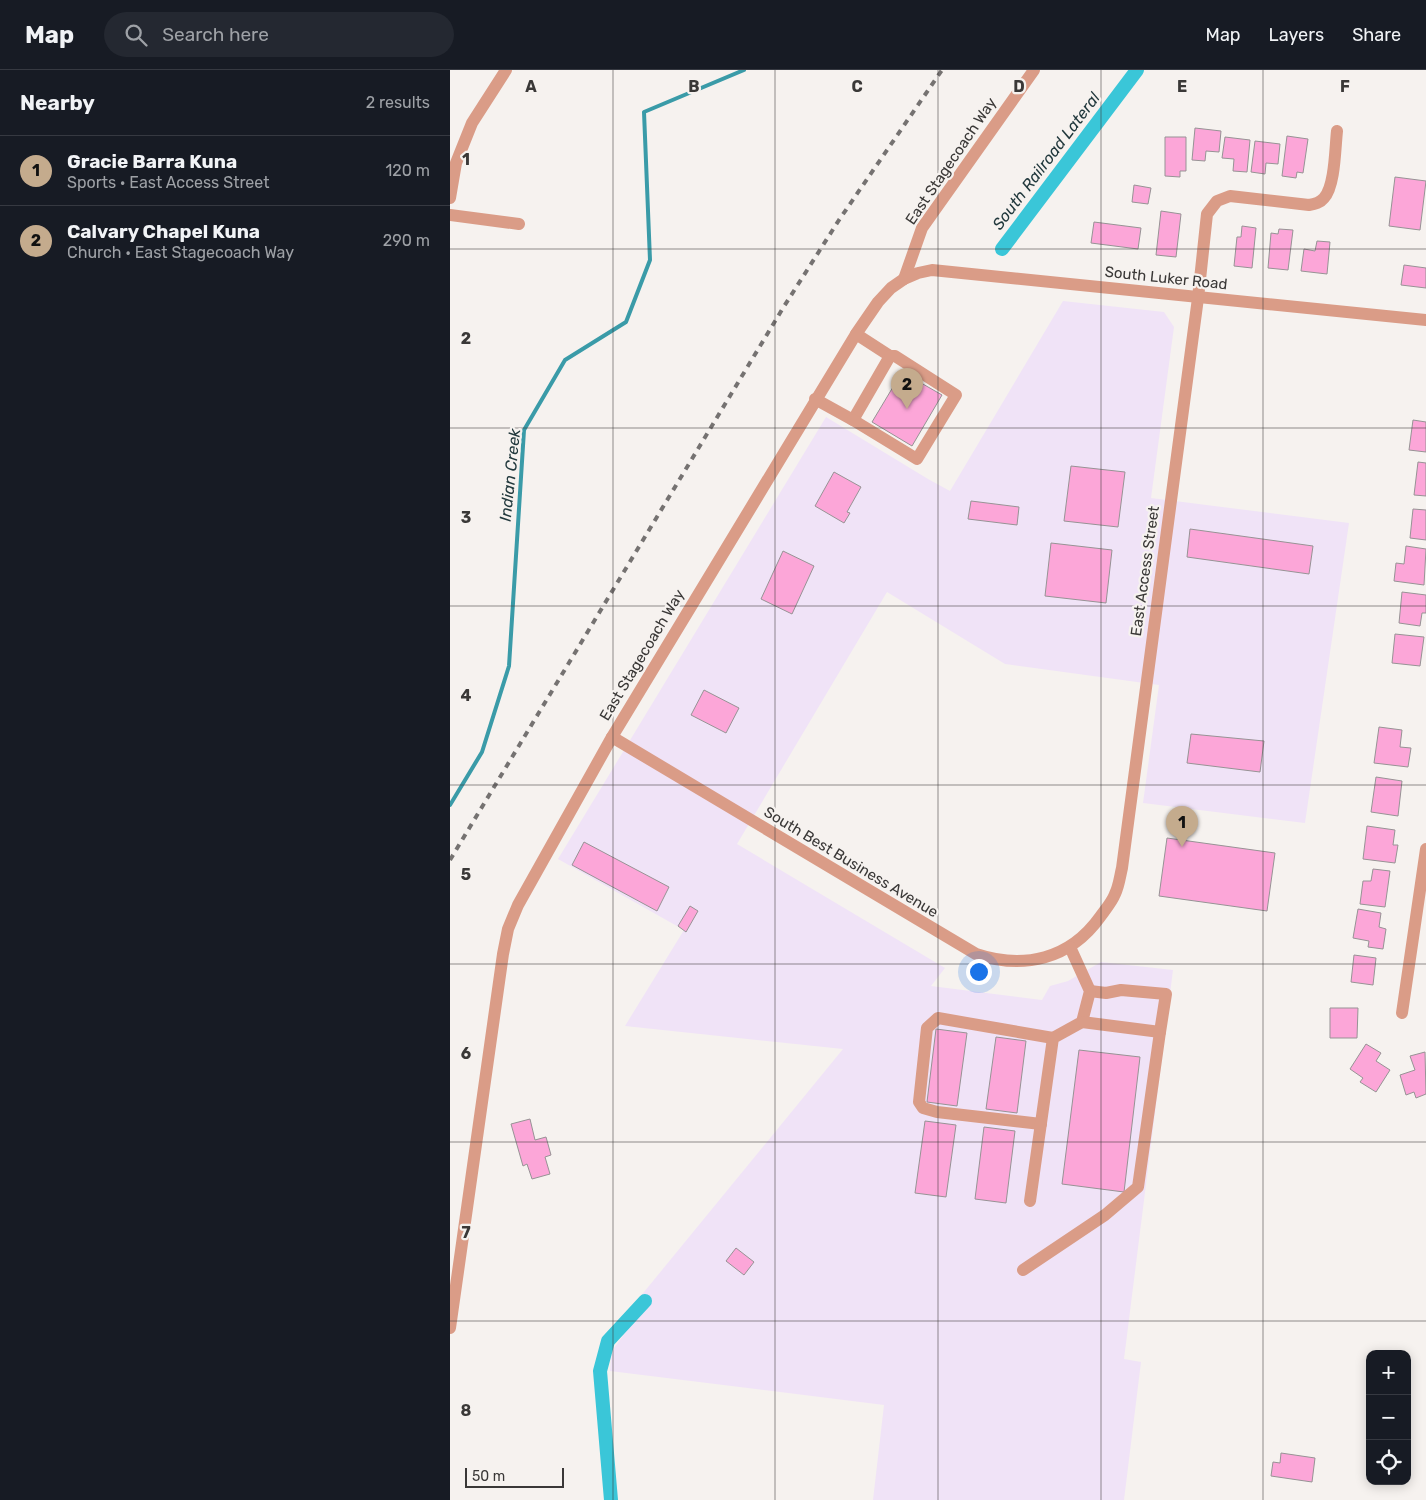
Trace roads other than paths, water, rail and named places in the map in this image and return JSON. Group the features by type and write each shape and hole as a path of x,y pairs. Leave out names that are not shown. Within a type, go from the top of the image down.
{"street":[{"path":"450,198 456,162 472,123 506,70"},
{"name":"East Stagecoach Way","path":"450,1328 503,954 508,929 518,905 612,737 815,399 878,302 904,279 922,228 1034,70"},
{"name":"East Access Street","path":"1083,937 1095,925 1115,894 1122,868 1198,298 1207,214 1217,201 1230,196 1316,204 1322,200 1330,186 1337,131"},
{"path":"450,215 519,224"},
{"name":"South Luker Road","path":"904,279 932,270 1426,320"},
{"path":"815,399 917,459 956,395 896,356 890,356 856,334"},
{"path":"853,420 890,356"},
{"name":"South Best Business Avenue","path":"612,737 976,954 992,959 1024,962 1056,954 1083,937"},
{"path":"1402,1013 1426,849"},
{"path":"1070,946 1090,991 1082,1022"},
{"path":"1024,1270 1105,1215 1138,1187 1166,994 1121,990 1106,993 1090,991"},
{"path":"1040,1124 937,1112 923,1108 919,1102 927,1028 938,1018 1053,1038 1082,1022 1160,1032"},
{"path":"1030,1201 1053,1038"}],"waterway":[{"name":"Indian Creek","path":"450,805 482,752 509,666 524,430 565,360 626,322 650,260 644,112 744,70"},
{"name":"South Railroad Lateral","path":"1002,249 1137,70"},
{"name":"South Railroad Lateral","path":"611,1500 600,1371 608,1341 645,1301"}],"railway":[{"path":"450,860 783,308 839,220 942,70"}],"place":[{"name":"Calvary Chapel Kuna","path":"907,409"},
{"name":"Gracie Barra Kuna","path":"1182,847"}]}
